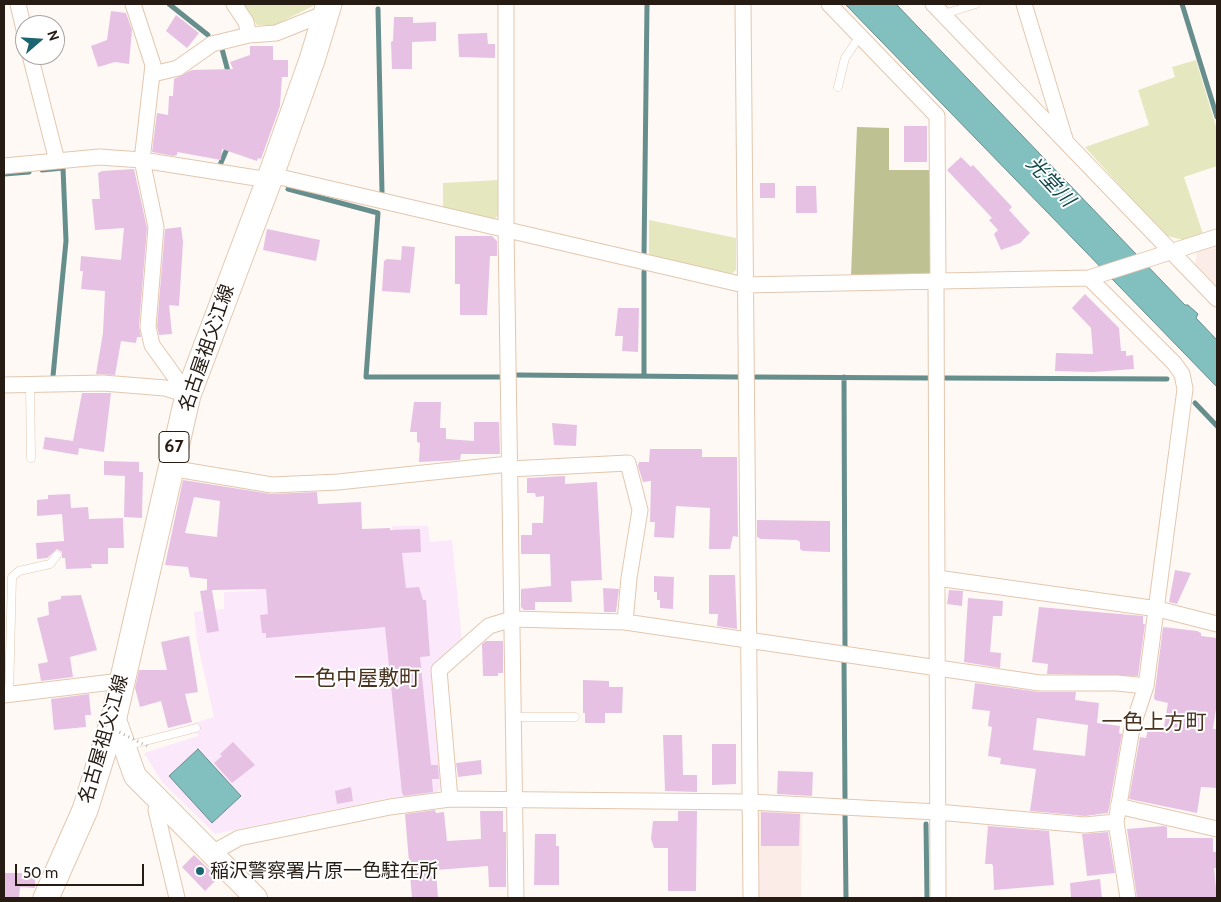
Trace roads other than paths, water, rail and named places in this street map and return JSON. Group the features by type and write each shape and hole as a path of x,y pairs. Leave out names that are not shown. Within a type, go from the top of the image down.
{"main road":[{"name":"名古屋祖父江線","path":"46,898 85,810 106,719 121,681 188,395 270,177 312,60 327,8"}],"street":[{"path":"133,4 153,65 142,160 156,227 148,327 152,345 188,395"},
{"path":"234,4 246,22 249,35"},
{"path":"506,4 506,229 516,898"},
{"path":"743,4 750,898"},
{"path":"829,4 937,116 938,898"},
{"path":"1024,4 1066,142"},
{"path":"152,74 178,68 212,44 249,35 276,32 327,8"},
{"path":"938,9 1066,142 1164,254 1217,299"},
{"path":"33,65 57,161"},
{"path":"4,166 98,158 142,160 270,177 506,229 744,285 1091,277 1217,237"},
{"path":"1091,277 1174,363 1182,374 1185,389 1158,609 1146,686 1132,728 1116,822 1128,898"},
{"path":"4,385 103,383 166,388 188,395"},
{"path":"170,468 272,485 338,482 509,466 628,463 640,510 629,578 625,622"},
{"path":"937,578 1158,609 1217,624"},
{"path":"450,800 439,670 490,626 512,619 625,622 687,633 748,640 1040,683 1117,683 1146,686"},
{"path":"6,695 121,681"},
{"path":"106,719 124,746 136,776 256,898"},
{"path":"212,853 239,838 390,807 450,800 750,802 937,812 1086,826 1116,822"},
{"path":"161,802 156,810 177,898"},
{"path":"1118,806 1217,829"}],"lane":[{"path":"938,9 976,4"},
{"path":"838,87 845,58 860,36"},
{"path":"30,385 31,458"},
{"path":"6,695 12,577 19,571 50,564 57,555"},
{"path":"513,717 575,717"},
{"path":"124,746 196,728"}],"water":[{"name":"光堂川","path":"845,4 896,4 1185,305 1188,305 1198,314 1196,318 1217,340 1217,387"},
{"path":"198,749 241,796 212,823 169,776"}],"waterway":[{"path":"169,4 208,35"},
{"path":"1182,4 1217,117"},
{"path":"644,255 647,5"},
{"path":"378,9 382,192"},
{"path":"222,49 229,75"},
{"path":"220,165 229,144"},
{"path":"42,170 63,168 66,241 53,376"},
{"path":"4,174 29,172"},
{"path":"288,189 378,213 366,377 502,377"},
{"path":"644,272 644,376"},
{"path":"517,375 738,377"},
{"path":"753,377 929,378"},
{"path":"844,377 845,650"},
{"path":"943,378 1167,379"},
{"path":"1195,403 1217,426"},
{"path":"844,660 845,798"},
{"path":"845,812 846,898"},
{"path":"926,824 927,898"}],"place":[{"name":"稲沢警察署片原一色駐在所","path":"200,871"}],"district":[{"name":"一色中屋敷町","path":"357,679"},
{"name":"一色上方町","path":"1154,723"}]}
